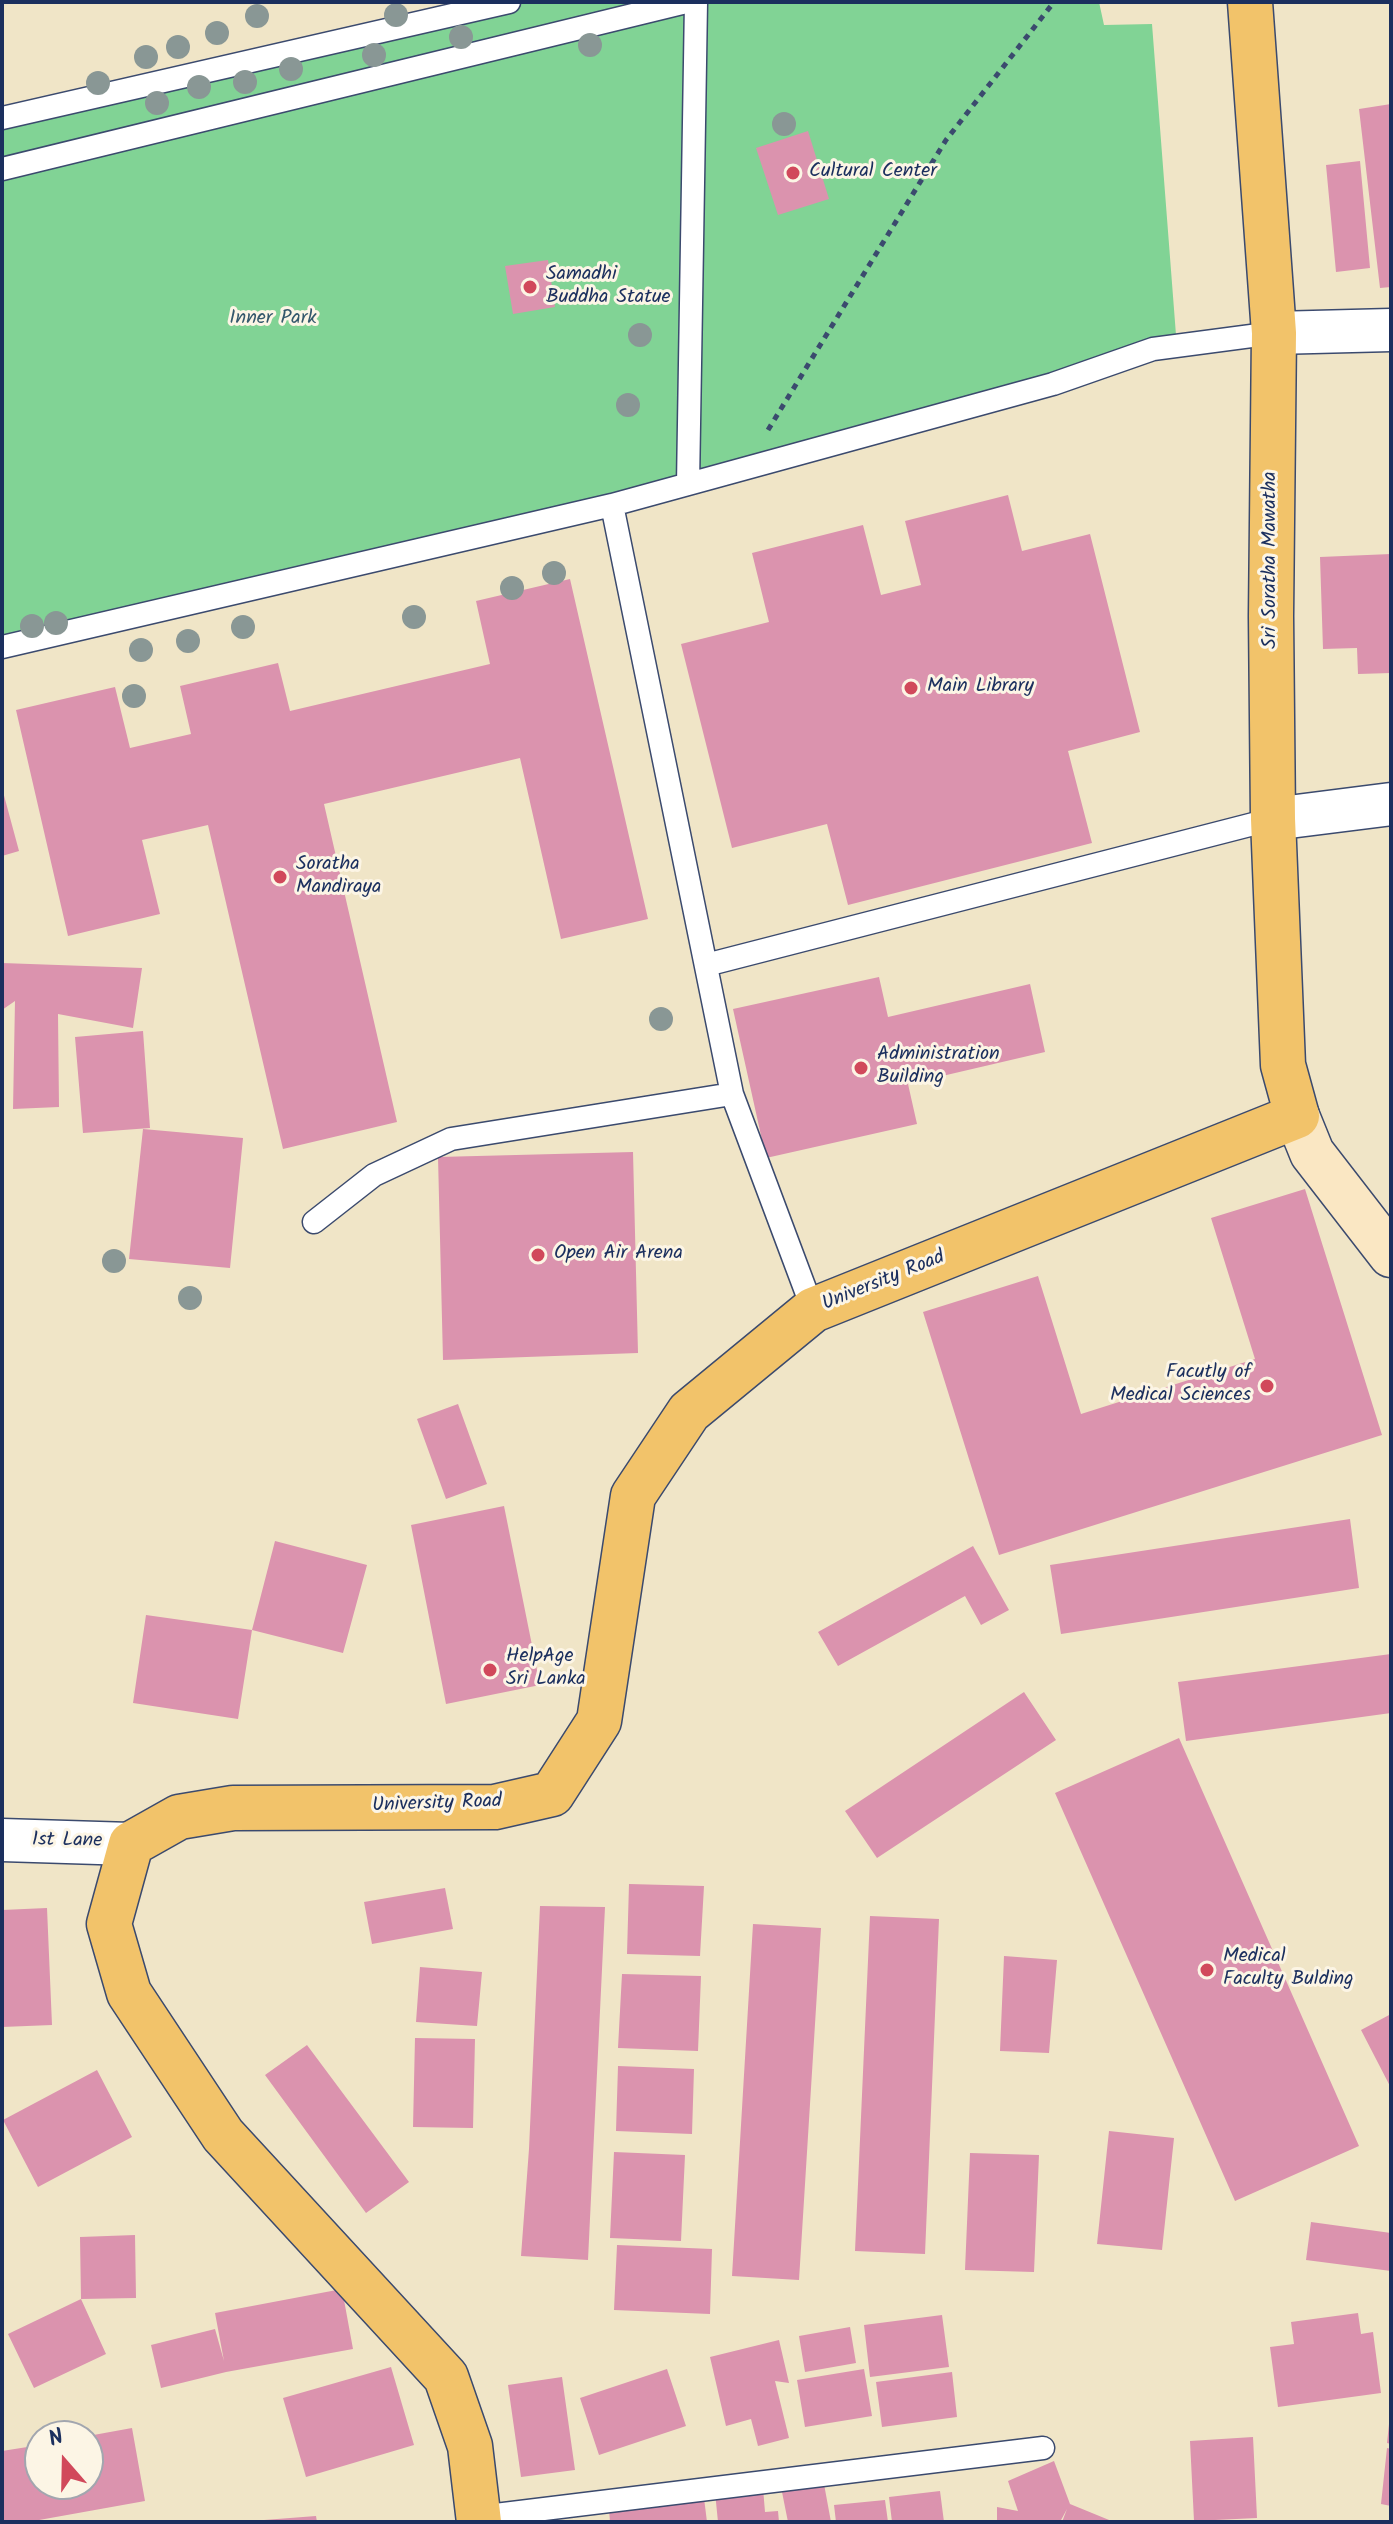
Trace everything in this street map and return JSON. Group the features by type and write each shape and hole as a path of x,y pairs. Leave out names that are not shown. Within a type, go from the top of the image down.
{"main road":[{"name":"Sri Soratha Mawatha","path":"1250,2 1274,333 1271,616 1273,819 1283,1065 1297,1116"},
{"name":"University Road","path":"131,1844 179,1817 233,1808 495,1807 552,1794 599,1721 633,1496 689,1412 813,1310 1297,1116"},
{"path":"131,1844 109,1924 129,1993 223,2135 446,2377 470,2446 479,2520"}],"street":[{"path":"1274,333 1391,330"},
{"path":"1273,819 1391,804"},
{"path":"1297,1116 1312,1153 1391,1255"},
{"name":"1st Lane","path":"2,1840 131,1844"}],"lane":[{"path":"2,118 509,2"},
{"path":"2,169 686,2"},
{"path":"688,484 696,2"},
{"path":"2,647 612,505 1053,384 1153,349 1274,333"},
{"path":"612,505 732,1094 813,1310"},
{"path":"706,965 1273,819"},
{"path":"314,1222 374,1175 451,1139 732,1094"},
{"path":"479,2520 1043,2448"}],"path":[{"path":"744,468 946,140 1054,2"}],"green space":[{"name":"Inner Park","path":"509,2 1099,2 1104,25 1152,24 1177,348 1053,384 2,646 2,118"}],"building":[{"path":"1391,104 1391,287 1380,288 1359,109"},
{"name":"Cultural Center","path":"808,131 829,199 778,215 756,148"},
{"path":"1360,161 1370,268 1336,272 1326,165"},
{"name":"Samadhi Buddha Statue","path":"548,260 555,307 513,314 505,266"},
{"name":"Main Library","path":"1008,495 1022,551 1090,534 1140,732 1068,751 1092,843 848,905 827,824 732,848 681,644 769,622 752,553 863,525 881,595 921,585 905,521"},
{"path":"1391,554 1391,673 1358,674 1357,648 1323,649 1320,557"},
{"name":"Soratha Mandiraya","path":"570,579 648,919 561,939 520,758 324,804 397,1122 283,1149 208,825 142,840 160,914 68,936 16,710 115,687 130,748 191,734 180,686 278,663 290,711 490,664 476,601"},
{"path":"2,788 19,851 2,856"},
{"path":"2,963 142,968 133,1028 58,1014 59,1107 13,1109 15,1001 2,1010"},
{"name":"Administration Building","path":"879,977 888,1017 1030,984 1045,1052 908,1084 917,1124 766,1158 733,1009"},
{"path":"143,1031 150,1128 83,1133 75,1037"},
{"path":"143,1129 243,1138 230,1268 129,1259"},
{"name":"Open Air Arena","path":"633,1152 638,1353 443,1360 438,1157"},
{"name":"Facutly of Medical Sciences","path":"1305,1189 1382,1435 999,1555 923,1312 1038,1276 1081,1414 1255,1359 1211,1218"},
{"path":"458,1404 487,1484 446,1499 417,1419"},
{"path":"504,1506 540,1685 446,1704 411,1525"},
{"path":"1350,1519 1359,1588 1061,1634 1050,1565"},
{"path":"275,1541 367,1565 343,1653 252,1630"},
{"path":"973,1546 1009,1610 981,1625 965,1596 838,1666 818,1632"},
{"path":"146,1615 252,1630 238,1719 133,1703"},
{"path":"1391,1654 1391,1713 1186,1741 1178,1682"},
{"path":"1024,1692 1056,1740 877,1858 845,1811"},
{"name":"Medical Faculty Bulding","path":"1179,1738 1359,2146 1235,2201 1055,1793"},
{"path":"629,1884 704,1886 700,1956 627,1954"},
{"path":"445,1888 453,1929 372,1944 364,1902"},
{"path":"540,1906 605,1907 588,2260 521,2256"},
{"path":"47,1908 52,2025 2,2027 2,1910"},
{"path":"870,1916 939,1919 925,2254 855,2251"},
{"path":"753,1924 821,1928 799,2280 732,2276"},
{"path":"1004,1956 1057,1960 1049,2053 1000,2051"},
{"path":"420,1967 482,1972 477,2026 416,2022"},
{"path":"622,1974 701,1976 698,2051 618,2048"},
{"path":"1391,2014 1391,2088 1361,2030"},
{"path":"415,2038 475,2039 473,2128 413,2127"},
{"path":"307,2045 409,2182 366,2213 265,2075"},
{"path":"618,2066 694,2069 692,2134 616,2131"},
{"path":"97,2070 132,2137 38,2187 3,2120"},
{"path":"1109,2131 1174,2138 1162,2250 1097,2244"},
{"path":"614,2152 685,2155 681,2241 610,2238"},
{"path":"970,2153 1039,2155 1034,2272 965,2270"},
{"path":"1311,2222 1391,2233 1391,2271 1306,2260"},
{"path":"135,2235 136,2298 81,2299 80,2237"},
{"path":"617,2245 712,2249 710,2314 614,2310"},
{"path":"342,2289 353,2349 226,2372 161,2388 151,2345 215,2329 224,2361 215,2313"},
{"path":"81,2299 106,2354 34,2388 8,2334"},
{"path":"1358,2313 1361,2334 1373,2332 1381,2393 1278,2407 1270,2347 1294,2344 1291,2322"},
{"path":"942,2315 949,2367 870,2377 864,2325"},
{"path":"850,2327 856,2363 805,2372 799,2336"},
{"path":"779,2340 789,2383 775,2381 789,2438 758,2446 751,2419 726,2426 710,2357"},
{"path":"391,2367 414,2445 306,2477 283,2398"},
{"path":"667,2369 686,2426 599,2455 580,2398"},
{"path":"864,2369 872,2416 805,2427 797,2380"},
{"path":"952,2372 957,2417 882,2427 876,2382"},
{"path":"562,2377 575,2470 521,2477 508,2385"},
{"path":"1391,2424 1391,2444 1387,2443"},
{"path":"132,2428 145,2501 28,2522 2,2522 2,2451 24,2448 24,2500 104,2500 104,2433"},
{"path":"1253,2437 1257,2518 1194,2521 1190,2441"},
{"path":"1387,2448 1391,2449 1391,2506 1381,2504"},
{"path":"1054,2461 1070,2504 1114,2522 1062,2522 1067,2509 1060,2522 997,2522 997,2507 1018,2511 1008,2481"},
{"path":"824,2484 831,2522 788,2522 782,2492"},
{"path":"763,2488 765,2512 778,2511 779,2522 718,2522 715,2492"},
{"path":"940,2491 944,2522 892,2522 889,2497"},
{"path":"704,2498 707,2522 610,2522 609,2509"},
{"path":"885,2500 888,2522 836,2522 834,2505"},
{"path":"316,2516 317,2522 264,2522 264,2520"}],"place":[{"name":"Cultural Center","path":"793,173"},
{"name":"Samadhi Buddha Statue","path":"530,287"},
{"name":"Main Library","path":"911,688"},
{"name":"Soratha Mandiraya","path":"280,877"},
{"name":"Administration Building","path":"861,1068"},
{"name":"Open Air Arena","path":"538,1255"},
{"name":"Facutly of Medical Sciences","path":"1267,1386"},
{"name":"HelpAge Sri Lanka","path":"490,1670"},
{"name":"Medical Faculty Bulding","path":"1207,1970"}]}
